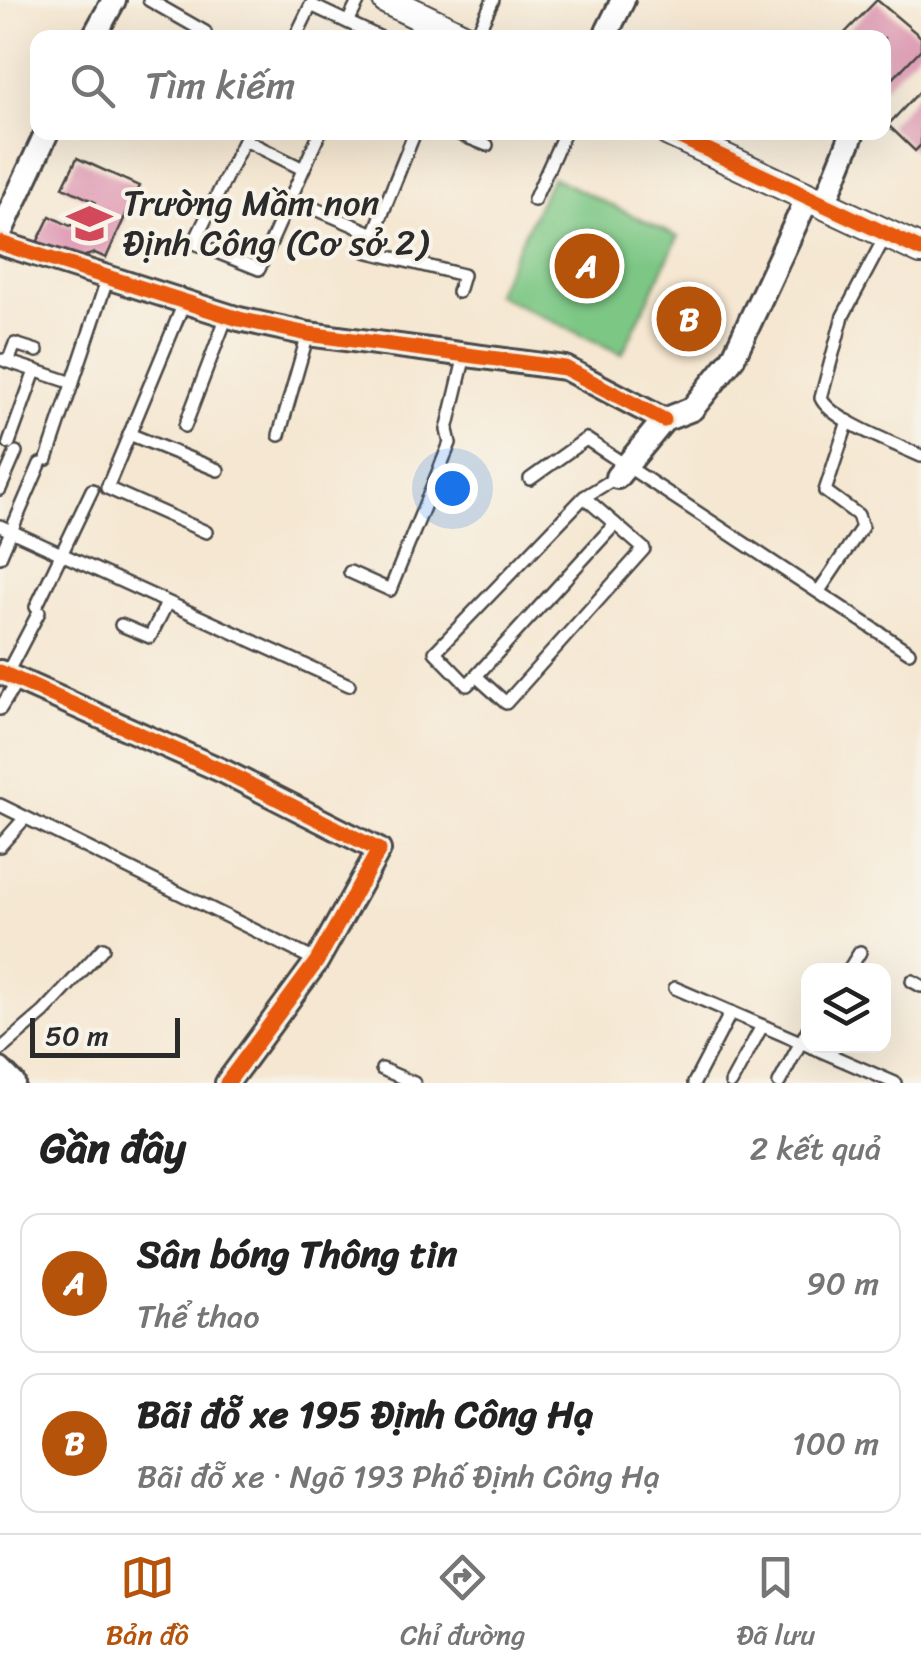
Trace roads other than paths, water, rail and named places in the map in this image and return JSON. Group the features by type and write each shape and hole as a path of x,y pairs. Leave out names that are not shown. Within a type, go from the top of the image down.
{"street":[{"path":"97,30 114,0"},
{"path":"608,30 623,0"},
{"path":"400,3 450,30"},
{"path":"0,233 43,140"},
{"path":"686,140 921,249"},
{"path":"624,471 664,420 692,408 732,358 849,140"},
{"path":"0,243 227,316 308,334 565,368 664,420"},
{"path":"8,675 225,772 379,850 316,961 227,1083"}],"lane":[{"path":"149,0 202,30"},
{"path":"348,22 359,0"},
{"path":"479,30 492,0"},
{"path":"299,30 311,5 357,30"},
{"path":"245,140 194,243 260,269 316,140"},
{"path":"254,140 303,169"},
{"path":"412,140 365,251 463,275 458,292"},
{"path":"474,140 487,145"},
{"path":"534,200 561,140"},
{"path":"290,198 374,234"},
{"path":"886,235 844,316 821,394 826,407 848,421 921,456"},
{"path":"0,557 6,529 43,461 108,280"},
{"path":"184,303 107,488 206,532"},
{"path":"185,426 227,316"},
{"path":"279,434 308,334"},
{"path":"37,351 14,344 6,361 72,383"},
{"path":"350,572 390,590 450,442 447,430 465,355"},
{"path":"0,489 35,371"},
{"path":"819,591 862,527 858,515 825,492 848,421"},
{"path":"129,434 218,470"},
{"path":"530,479 586,439 624,471 819,591 909,652"},
{"path":"615,524 467,685 434,652 584,497 624,471"},
{"path":"0,709 8,675 92,490"},
{"path":"476,676 506,703 644,549 584,497"},
{"path":"6,529 349,685"},
{"path":"121,625 150,637 167,602"},
{"path":"0,805 316,961"},
{"path":"0,846 25,818"},
{"path":"0,1050 44,1012 103,948"},
{"path":"853,963 860,952"},
{"path":"675,988 800,1042 864,1077 896,1083"},
{"path":"694,1083 731,1012"},
{"path":"731,1083 762,1026"},
{"path":"779,1083 800,1042"},
{"path":"382,1068 414,1083"}],"place":[{"name":"Trường Mầm non Định Công (Cơ sở 2)","path":"90,223"},
{"name":"Sân bóng Thông tin","path":"587,266"},
{"name":"Bãi đỗ xe 195 Định Công Hạ","path":"689,319"}]}
